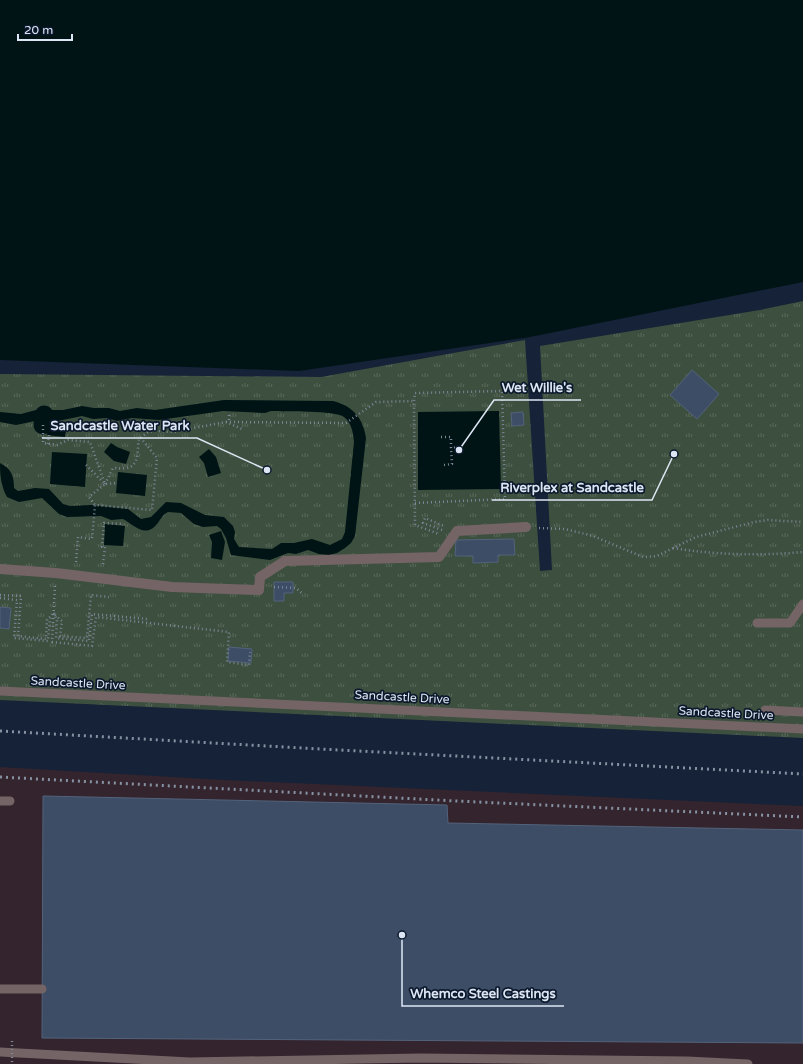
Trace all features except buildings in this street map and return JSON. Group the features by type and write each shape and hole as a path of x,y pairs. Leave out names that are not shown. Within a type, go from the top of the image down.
{"street":[{"path":"0,569 56,573 172,586 259,590 260,577 286,561 439,557 458,531 526,527"}],"lane":[{"path":"757,623 790,623 803,604"},
{"name":"Sandcastle Drive","path":"0,691 803,729"},
{"path":"765,710 803,712"},
{"path":"0,801 10,801"},
{"path":"0,989 42,989"},
{"path":"0,1052 190,1062 420,1058 687,1061 748,1064"}],"path":[{"path":"415,503 505,499 502,391 415,393 414,401 415,525 442,535 443,531 423,523 425,518 458,531"},
{"path":"76,561 78,537 92,539 95,505 89,497 105,484 113,468 127,468 133,465 138,455 138,441 140,437 148,432 173,432 228,422 346,423 376,402 414,401"},
{"path":"228,422 229,415"},
{"path":"228,422 242,429"},
{"path":"43,425 43,443 57,444 68,440 90,442 105,484"},
{"path":"48,444 49,435"},
{"path":"95,505 152,510 157,458 140,437"},
{"path":"441,437 451,437 452,464 444,465"},
{"path":"451,448 461,447"},
{"path":"86,465 105,484 117,483"},
{"path":"526,527 565,529 586,534 643,557 657,556 696,537 754,522 768,520 803,522"},
{"path":"103,562 105,549 105,547 102,547 104,523 124,524"},
{"path":"673,548 708,553 773,555 803,552"},
{"path":"56,573 52,642 92,646 96,617 229,632 227,662 249,665 250,652"},
{"path":"259,590 274,587 296,588 303,594"},
{"path":"0,595 21,596 18,636 46,638 47,619 53,613"},
{"path":"53,613 62,621 60,636 87,638 90,595 109,597"},
{"path":"0,598 17,600 14,638 48,640 50,619 53,613"},
{"path":"53,613 57,620 56,638 89,641 92,614 147,619"},
{"path":"12,1041 12,1064"}],"shaded area":[{"path":"0,0 803,0 803,282 530,337 299,371 0,360"},
{"path":"224,400 333,401 346,406 356,414 365,431 366,438 355,536 351,543 337,553 329,555 319,554 308,550 296,554 288,553 270,560 231,555 226,538 221,529 217,526 203,527 194,524 181,513 168,512 163,515 153,528 144,530 135,527 123,519 111,520 101,516 67,517 59,514 42,498 19,502 7,497 3,489 0,463 11,473 14,488 18,491 35,488 49,489 63,504 70,506 91,505 128,509 141,519 151,517 166,502 181,503 205,515 224,517 233,526 235,532 234,539 239,547 272,549 281,543 294,543 312,539 330,545 342,539 345,532 354,442 353,432 349,422 347,419 339,415 309,412 271,411 265,413 223,411 159,420 132,418 117,421 107,418 93,419 82,416 58,421 40,420 16,425 0,422 0,412 21,414 36,410 63,410 82,406 109,408 120,411 137,408 155,410"},
{"path":"499,411 501,489 418,490 418,412"},
{"path":"49,422 67,425 65,437 47,435"},
{"path":"111,443 130,452 126,464 114,461 104,452"},
{"path":"209,449 216,457 221,473 208,477 204,463 199,457"},
{"path":"52,452 87,454 85,487 50,484"},
{"path":"118,472 147,475 145,496 116,493"},
{"path":"105,524 125,526 123,546 104,545"},
{"path":"221,531 225,542 222,560 211,558 212,542 209,535"},
{"path":"0,767 225,780 803,806 803,1064 0,1064"}],"green space":[{"path":"803,301 803,738 0,700 0,374 321,377 525,340 540,571 552,570 540,346 760,310"}],"waterway":[{"path":"43,425 44,415"}],"railway":[{"path":"0,731 803,774"},
{"path":"0,777 456,801 803,817"}],"place":[{"name":"Wet Willie's","path":"459,450"},
{"name":"Riverplex at Sandcastle","path":"674,454"},
{"name":"Sandcastle Water Park","path":"267,470"},
{"name":"Whemco Steel Castings","path":"402,935"}]}
